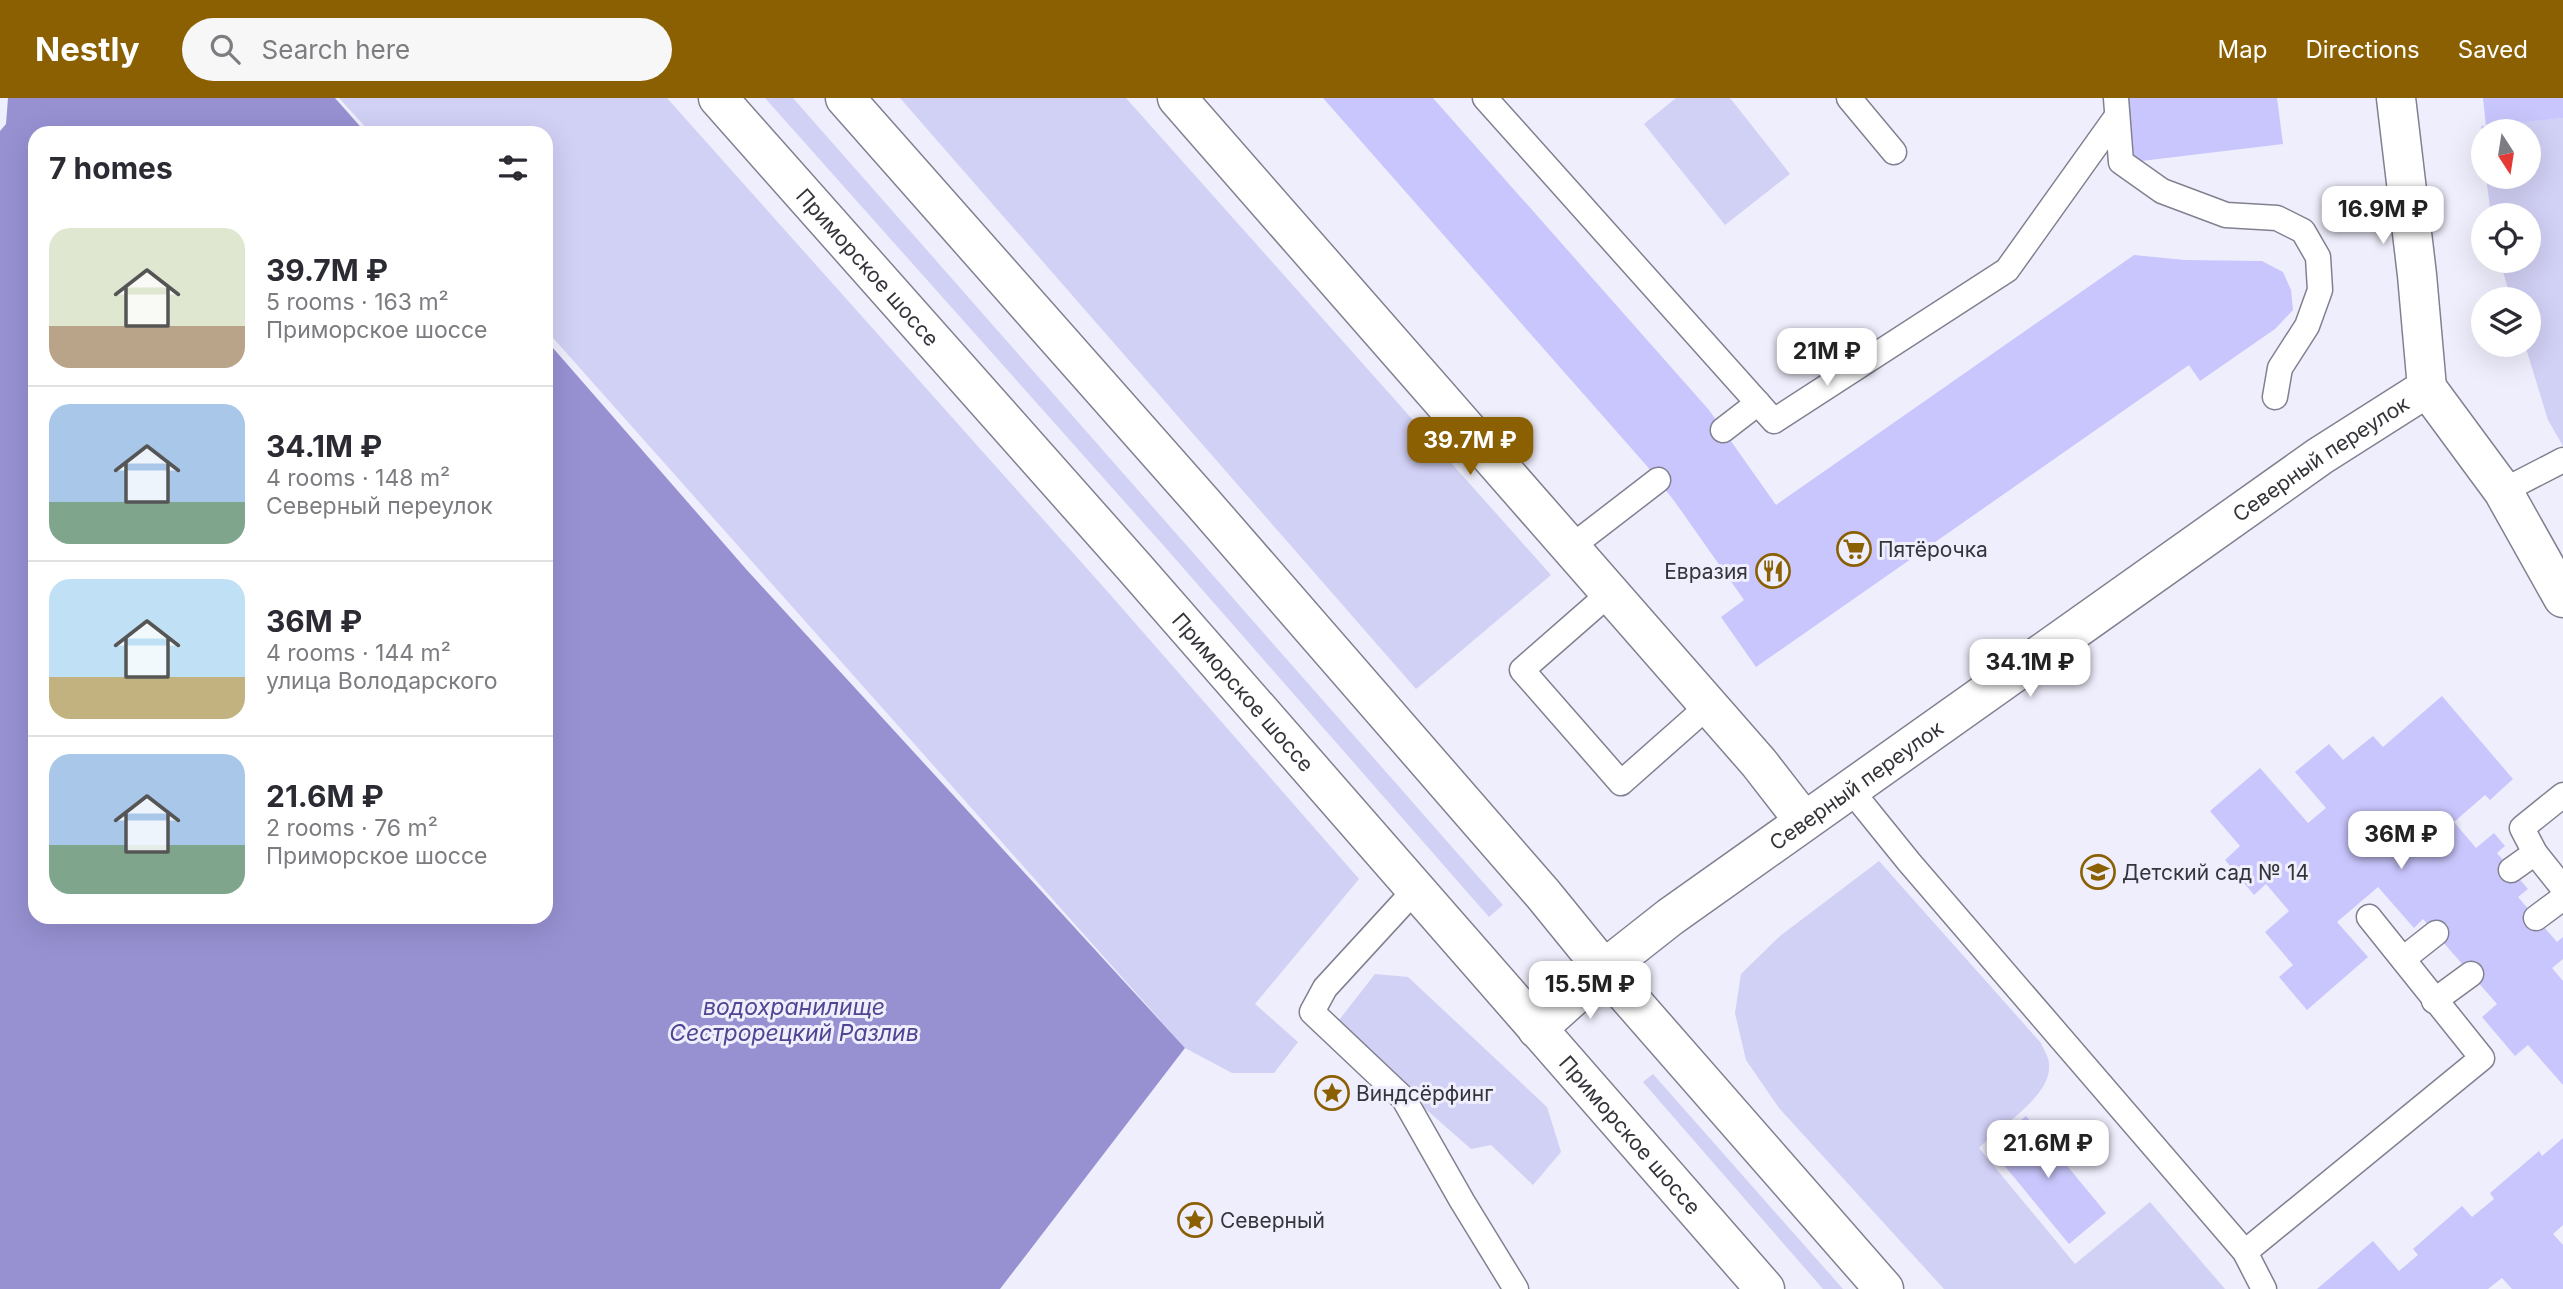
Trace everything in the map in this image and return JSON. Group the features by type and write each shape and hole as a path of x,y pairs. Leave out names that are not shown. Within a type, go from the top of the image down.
{"main road":[{"name":"Приморское шоссе","path":"718,98 1154,589 1765,1289"},
{"path":"845,98 1240,546 1884,1289"},
{"path":"1177,98 1759,763 1804,821"},
{"path":"2396,98 2427,388 2503,491 2563,598"},
{"name":"Северный переулок","path":"1537,1029 1604,969 1670,917 2320,456 2427,388"}],"lane":[{"path":"1485,98 1774,421 2007,271 2116,107"},
{"path":"1849,98 1894,152"},
{"path":"2116,107 2121,162 2162,191 2226,215 2277,218 2304,231 2318,257 2320,290 2307,327 2280,368 2275,397"},
{"path":"1723,430 1758,403"},
{"path":"2503,491 2563,460"},
{"path":"1571,547 1658,480"},
{"path":"1610,593 1522,670 1621,783 1708,706"},
{"path":"1850,789 1909,862 2245,1252 2264,1289"},
{"path":"2563,795 2522,828 2535,853 2563,888"},
{"path":"2511,870 2535,853"},
{"path":"1415,890 1325,988 1312,1012 1405,1099 1462,1201 1516,1289"},
{"path":"2536,918 2563,898"},
{"path":"2245,1252 2482,1058 2434,1001 2370,917"},
{"path":"2403,959 2436,933"},
{"path":"2434,1001 2471,974"}],"shaded area":[{"path":"339,98 667,98 1107,591 1359,879 1255,1004 1298,1042 1274,1073 1232,1073 1185,1048 553,338 553,126 365,126"},
{"path":"765,98 793,98 1503,905 1489,917 1164,546"},
{"path":"900,98 1126,98 1551,575 1416,689"},
{"path":"1676,98 1730,98 1790,174 1725,225 1644,124"},
{"path":"2563,118 2563,446 2548,420 2529,357 2541,357 2541,287 2508,287 2503,273 2541,273 2541,203 2489,203 2488,189 2541,189 2541,120"},
{"path":"1879,861 2041,1043 2048,1059 2048,1076 2042,1088 2023,1110 1979,1148 2075,1264 2150,1202 2225,1289 1944,1289 1779,1108 1746,1060 1735,1013 1741,974 1780,936"},
{"path":"1375,974 1408,977 1547,1107 1561,1152 1533,1185 1491,1145 1471,1149 1421,1105 1339,1020"},
{"path":"1653,1074 1843,1289 1823,1289 1643,1082"}],"water":[{"name":"водохранилище Сестрорецкий Разлив","path":"8,98 335,98 360,126 28,126 28,924 553,924 553,348 746,569 1185,1048 1000,1289 0,1289 0,131 6,124"}],"building":[{"path":"1323,98 1433,98 1709,410 1776,505 2134,255 2185,260 2262,261 2283,272 2291,290 2293,310 2275,329 2200,381 2189,365 1756,667 1721,617 1744,600 1675,502 1646,465"},
{"path":"2126,98 2277,98 2283,144 2133,162"},
{"path":"2483,98 2563,98 2563,118 2485,119"},
{"path":"2442,696 2513,779 2490,800 2485,795 2454,822 2476,848 2494,833 2505,846 2497,853 2528,889 2518,897 2557,942 2563,937 2563,959 2552,968 2563,981 2563,1085 2528,1045 2515,1056 2482,1017 2497,1004 2423,919 2414,928 2378,887 2337,922 2368,957 2307,1010 2279,977 2293,965 2265,932 2289,911 2266,884 2254,895 2225,860 2240,846 2210,811 2260,768 2308,823 2326,808 2295,772 2329,744 2343,760 2373,736 2383,747"},
{"path":"2026,1116 2106,1213 2069,1244 1989,1147"},
{"path":"2563,1138 2563,1225 2553,1234 2563,1245 2563,1289 2512,1289 2502,1278 2488,1289 2317,1289 2373,1241 2399,1271 2418,1255 2413,1249 2462,1206 2472,1217 2494,1199 2490,1193 2539,1151 2542,1156"}],"place":[{"name":"Пятёрочка","path":"1854,549"},
{"name":"Евразия","path":"1773,571"},
{"name":"Детский сад № 14","path":"2098,872"},
{"name":"Виндсёрфинг","path":"1332,1093"},
{"name":"Северный","path":"1195,1220"}]}
